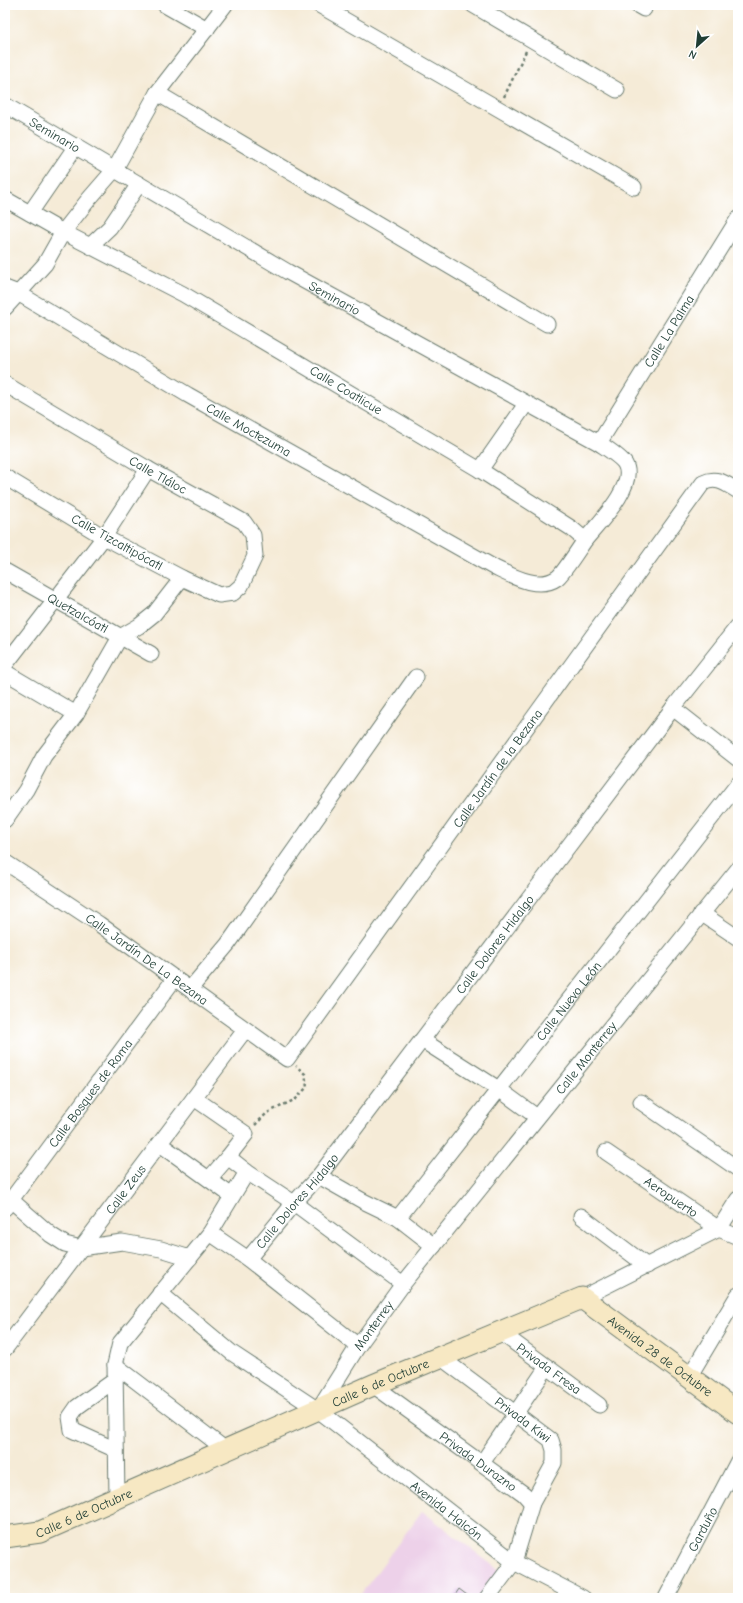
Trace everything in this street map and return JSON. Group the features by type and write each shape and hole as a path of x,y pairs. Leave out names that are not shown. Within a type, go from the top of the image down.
{"street":[{"path":"165,5 206,29"},
{"path":"5,308 11,291 45,264 56,229 88,199 115,169 157,93 225,5"},
{"path":"319,5 634,187"},
{"path":"473,5 616,90"},
{"path":"157,93 547,324"},
{"name":"Seminario","path":"5,105 288,272 599,443 624,462 629,471 626,483 613,507 585,540"},
{"path":"30,213 76,146"},
{"path":"90,246 110,227 139,184"},
{"path":"43,193 56,229"},
{"name":"Calle Coatlicue","path":"5,199 56,229 183,294 480,470 571,528 585,540"},
{"name":"Calle La Palma","path":"599,443 738,219"},
{"path":"109,256 110,227"},
{"name":"Calle Moctezuma","path":"11,291 188,396 495,568 512,576 542,584 558,578 585,540"},
{"name":"Calle Tláloc","path":"5,384 148,469 244,522 253,535 255,556 241,586 233,593"},
{"path":"480,470 526,404"},
{"path":"5,665 104,537 148,469"},
{"name":"Calle Tizcaltipócatl","path":"5,477 104,537 182,578 219,595 233,593"},
{"name":"Calle Jardín de la Bezana","path":"287,1059 703,483 710,480 719,480 738,491"},
{"name":"Quetzalcóatl","path":"5,571 151,654"},
{"path":"5,820 26,790 44,756 76,714 120,637 139,626 154,614 182,578"},
{"name":"Calle Dolores Hidalgo","path":"248,1259 294,1202 319,1176 673,708 738,626"},
{"path":"5,672 76,714"},
{"path":"190,990 228,944 416,677"},
{"path":"673,708 738,759"},
{"name":"Calle Nuevo León","path":"398,1218 500,1090 738,784"},
{"name":"Calle Jardín De La Bezana","path":"5,862 99,924 287,1059"},
{"name":"Calle Monterrey","path":"434,1246 738,868"},
{"path":"701,913 738,938"},
{"name":"Calle Bosques de Roma","path":"8,1204 175,978"},
{"name":"Calle Zeus","path":"5,1349 245,1030"},
{"path":"422,1040 500,1090 537,1117"},
{"path":"194,1098 246,1134 209,1179"},
{"path":"641,1102 738,1169"},
{"path":"160,1144 232,1196"},
{"name":"Aeropuerto","path":"606,1152 719,1229 738,1237"},
{"path":"228,1157 247,1172 294,1202 403,1284"},
{"path":"117,1498 115,1372 120,1343 210,1233 247,1172"},
{"path":"319,1176 363,1201 398,1218 434,1246"},
{"path":"719,1229 738,1199"},
{"path":"8,1204 65,1244 81,1248 122,1242 161,1249 190,1258"},
{"path":"581,1216 647,1266"},
{"name":"Calle 6 de Octubre","path":"5,1537 40,1532 440,1357 582,1298 719,1229"},
{"path":"210,1233 248,1259 358,1346"},
{"name":"Monterrey","path":"318,1410 358,1346 403,1284 434,1246"},
{"name":"Avenida Halcón","path":"160,1293 232,1353 318,1410 514,1562 582,1598"},
{"path":"689,1377 738,1295"},
{"name":"Avenida 28 de Octubre","path":"582,1298 738,1413"},
{"name":"Privada Fresa","path":"500,1332 599,1405"},
{"name":"Privada Kiwi","path":"440,1357 551,1440 554,1450 554,1463 532,1503"},
{"path":"482,1463 547,1366"},
{"path":"115,1372 77,1407 70,1417 72,1430 116,1450"},
{"path":"115,1372 226,1450"},
{"name":"Privada Durazno","path":"374,1386 524,1494 532,1503"},
{"name":"Garduño","path":"666,1598 738,1461"},
{"path":"487,1598 514,1562 532,1503"}],"path":[{"path":"498,109 532,40"},
{"path":"246,1134 266,1113 296,1099 307,1087 305,1074 287,1059"}],"shaded area":[{"path":"422,1511 500,1571 480,1598 358,1598"}],"building":[{"path":"459,1589 471,1598 453,1598"}]}
